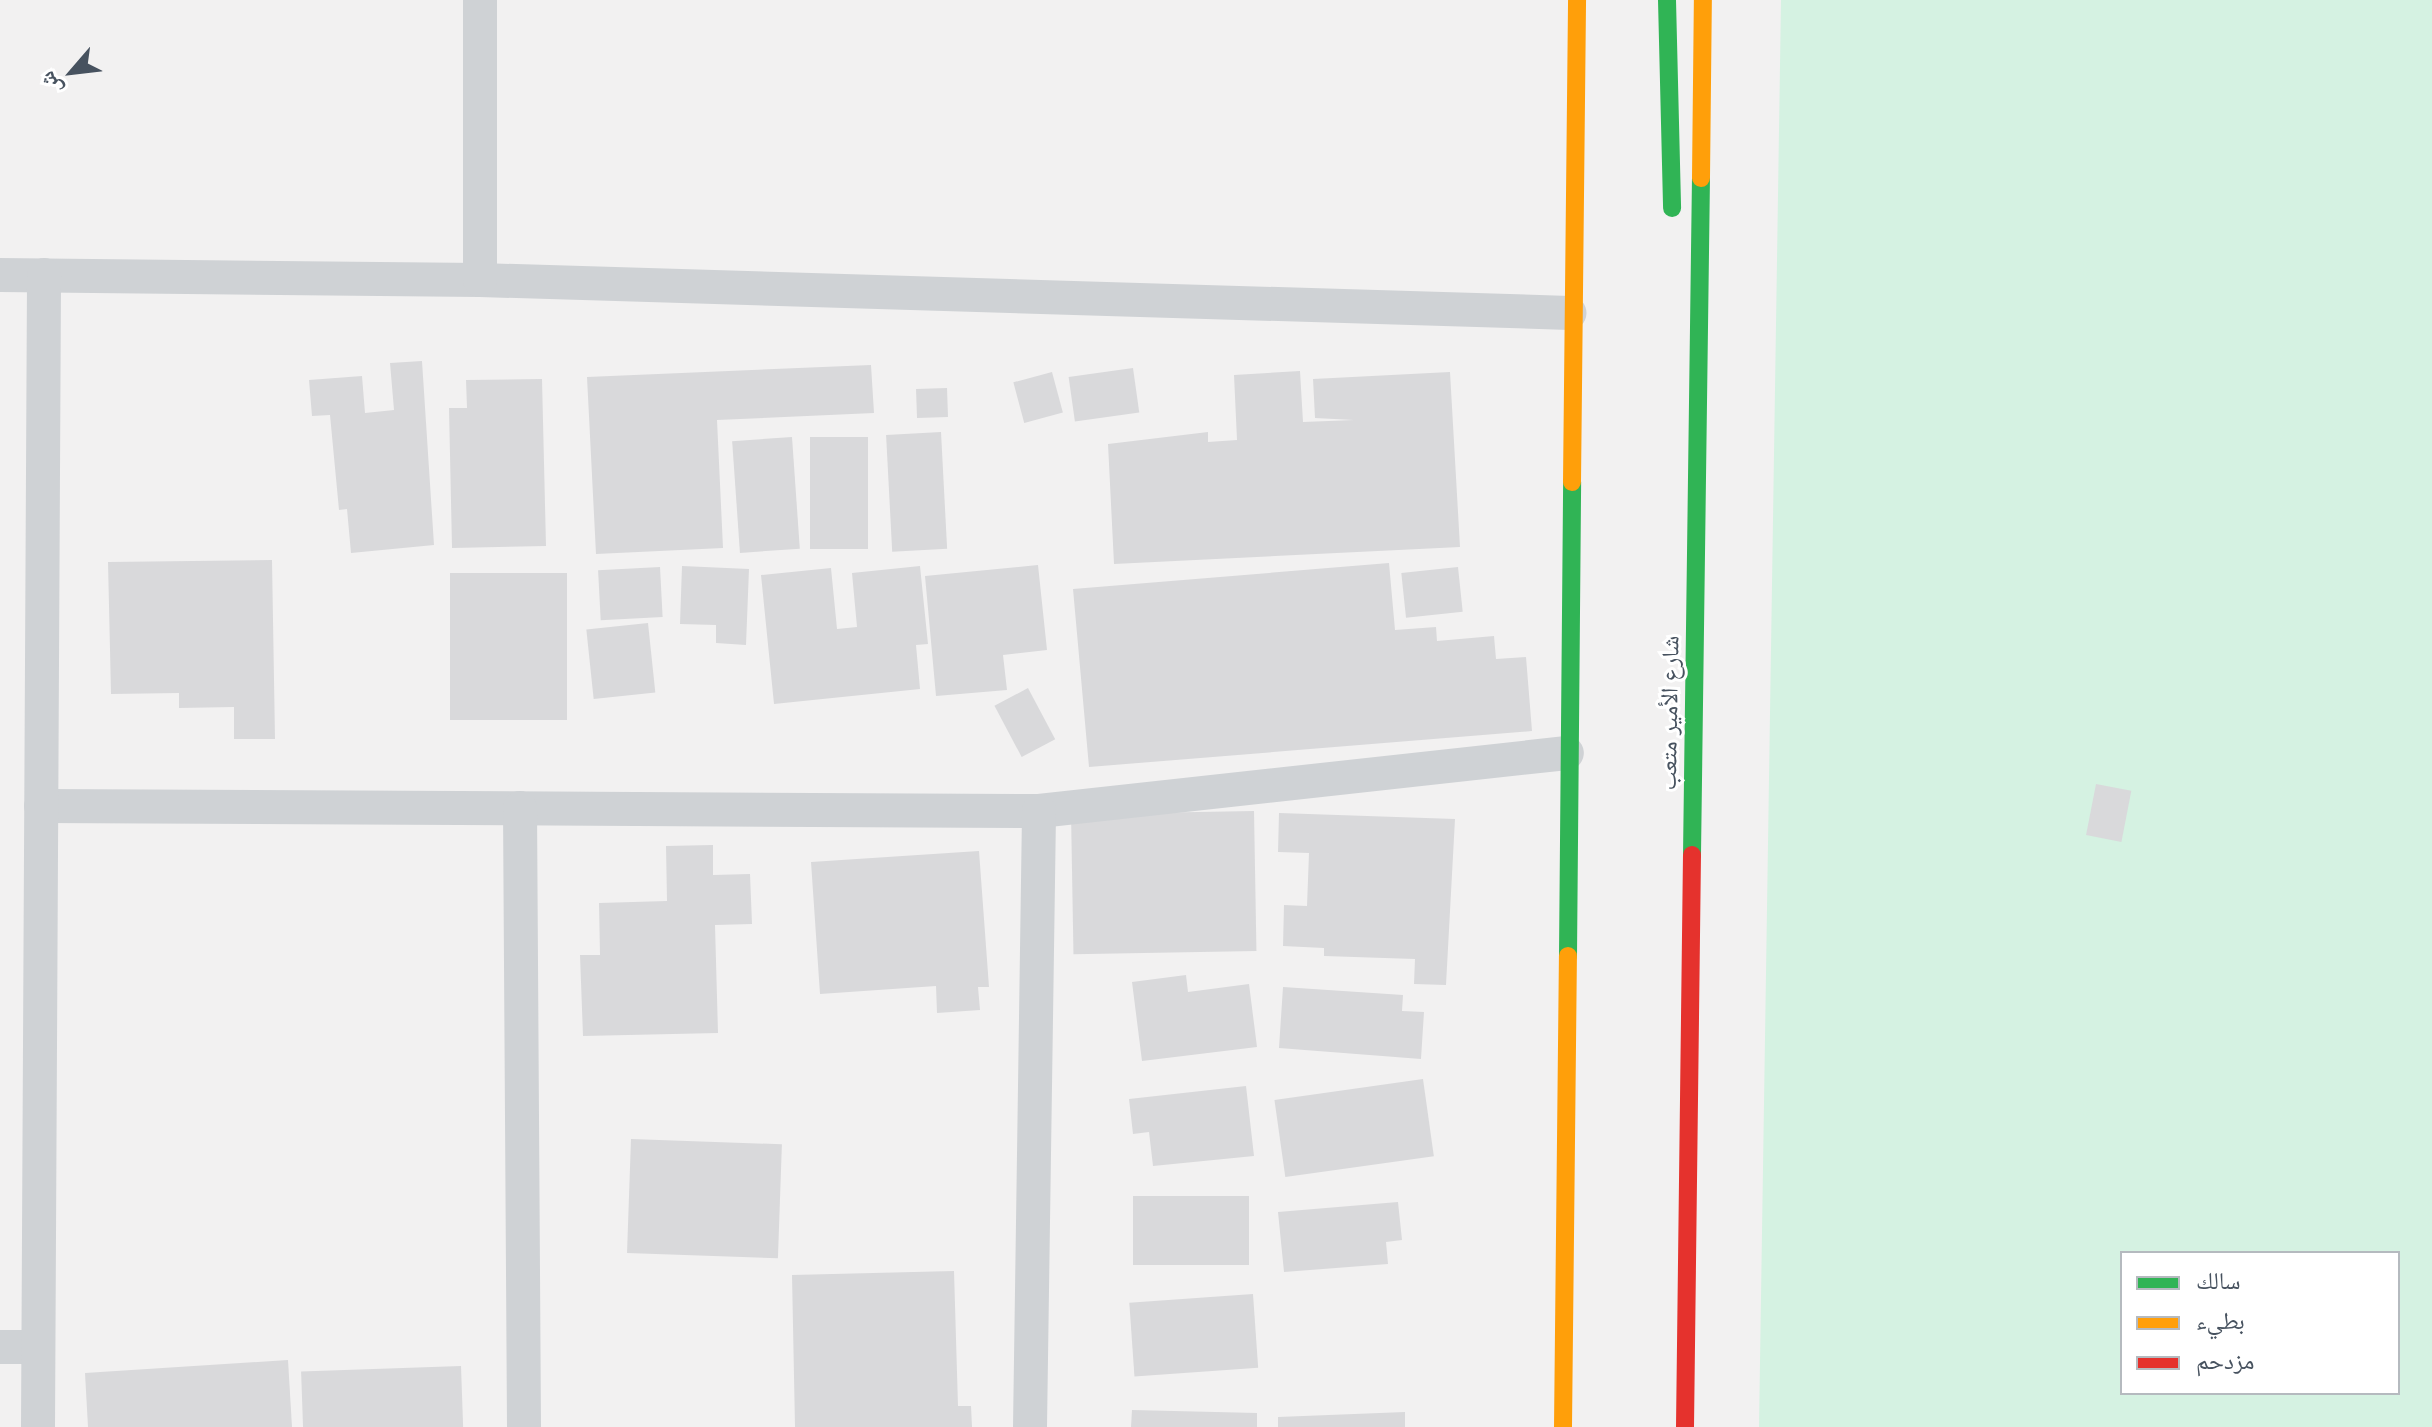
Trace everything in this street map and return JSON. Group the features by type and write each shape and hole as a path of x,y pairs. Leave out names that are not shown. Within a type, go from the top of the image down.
{"main road":[{"path":"1563,1427 1570,313 1577,0"},
{"path":"1667,0 1672,226"},
{"name":"شارع الأمير متعب","path":"1685,1427 1703,0"},
{"path":"1570,313 1598,78"},
{"path":"1677,350 1694,694"}],"street":[{"path":"480,0 480,280"},
{"path":"0,275 480,280 1570,313"},
{"path":"38,1427 44,275"},
{"path":"41,806 1039,811 1567,753"},
{"path":"520,808 524,1427"},
{"path":"1030,1427 1039,811"},
{"path":"0,1347 38,1347"}],"green space":[{"path":"1781,0 2432,0 2432,1427 1759,1427"}],"building":[{"path":"422,361 434,545 351,553 347,509 339,510 330,415 312,416 309,380 362,376 365,413 394,410 390,363"},
{"path":"871,365 874,413 717,420 723,548 596,554 587,377"},
{"path":"1133,368 1139,413 1075,422 1069,377"},
{"path":"1300,371 1303,422 1354,420 1315,418 1313,379 1450,372 1460,547 1114,564 1108,444 1208,432 1208,442 1237,440 1234,375"},
{"path":"1052,372 1063,413 1024,423 1013,382"},
{"path":"542,379 546,546 452,548 449,408 467,408 466,380"},
{"path":"947,388 948,417 917,418 916,389"},
{"path":"941,432 947,549 892,552 886,435"},
{"path":"792,437 800,549 740,553 732,441"},
{"path":"810,437 868,437 868,549 810,549"},
{"path":"272,560 275,739 234,739 234,707 179,708 179,693 111,694 108,562"},
{"path":"1389,563 1395,630 1436,627 1437,641 1494,636 1496,659 1526,657 1532,731 1089,767 1073,589"},
{"path":"1038,565 1047,650 1003,655 1007,690 936,696 925,576"},
{"path":"682,566 749,569 746,645 716,643 716,625 680,624"},
{"path":"920,566 928,644 916,645 920,689 774,704 761,575 831,568 837,629 857,627 852,573"},
{"path":"660,567 663,617 601,620 598,570"},
{"path":"1458,567 1463,612 1406,618 1401,573"},
{"path":"450,573 567,573 567,720 450,720"},
{"path":"648,623 655,693 594,699 586,629"},
{"path":"1028,688 1055,739 1022,757 994,706"},
{"path":"2096,784 2131,791 2121,842 2086,835"},
{"path":"1254,811 1256,951 1073,954 1071,814"},
{"path":"1279,813 1455,819 1446,985 1414,984 1415,959 1324,956 1324,948 1283,946 1284,905 1307,906 1309,853 1278,852"},
{"path":"713,845 713,875 750,874 752,924 715,925 718,1033 583,1036 580,955 600,955 599,903 667,901 666,846"},
{"path":"979,851 989,987 978,987 980,1010 937,1013 936,986 820,994 811,862"},
{"path":"1186,975 1188,992 1249,984 1257,1047 1142,1061 1132,982"},
{"path":"1283,987 1403,995 1402,1011 1424,1012 1421,1059 1279,1048"},
{"path":"1423,1079 1434,1156 1285,1177 1274,1100"},
{"path":"1246,1086 1254,1156 1153,1166 1149,1132 1133,1134 1129,1099"},
{"path":"631,1139 782,1144 778,1258 627,1253"},
{"path":"1133,1196 1249,1196 1249,1265 1133,1265"},
{"path":"1398,1202 1402,1240 1386,1242 1388,1264 1284,1272 1278,1212"},
{"path":"954,1271 958,1406 971,1406 972,1427 795,1427 792,1275"},
{"path":"1253,1294 1258,1368 1134,1376 1129,1303"},
{"path":"288,1360 292,1427 88,1427 85,1373"},
{"path":"461,1366 463,1427 303,1427 301,1372"},
{"path":"1132,1410 1257,1413 1257,1427 1131,1427"},
{"path":"1405,1412 1405,1427 1278,1427 1278,1417"}],"traffic: fast":[{"path":"1667,0 1672,208"},
{"path":"1692,855 1701,178"},
{"path":"1568,956 1572,482"}],"traffic: slow":[{"path":"1572,482 1577,0"},
{"path":"1701,178 1703,0"},
{"path":"1563,1427 1568,956"}],"traffic: jam":[{"path":"1685,1427 1692,855"}]}
